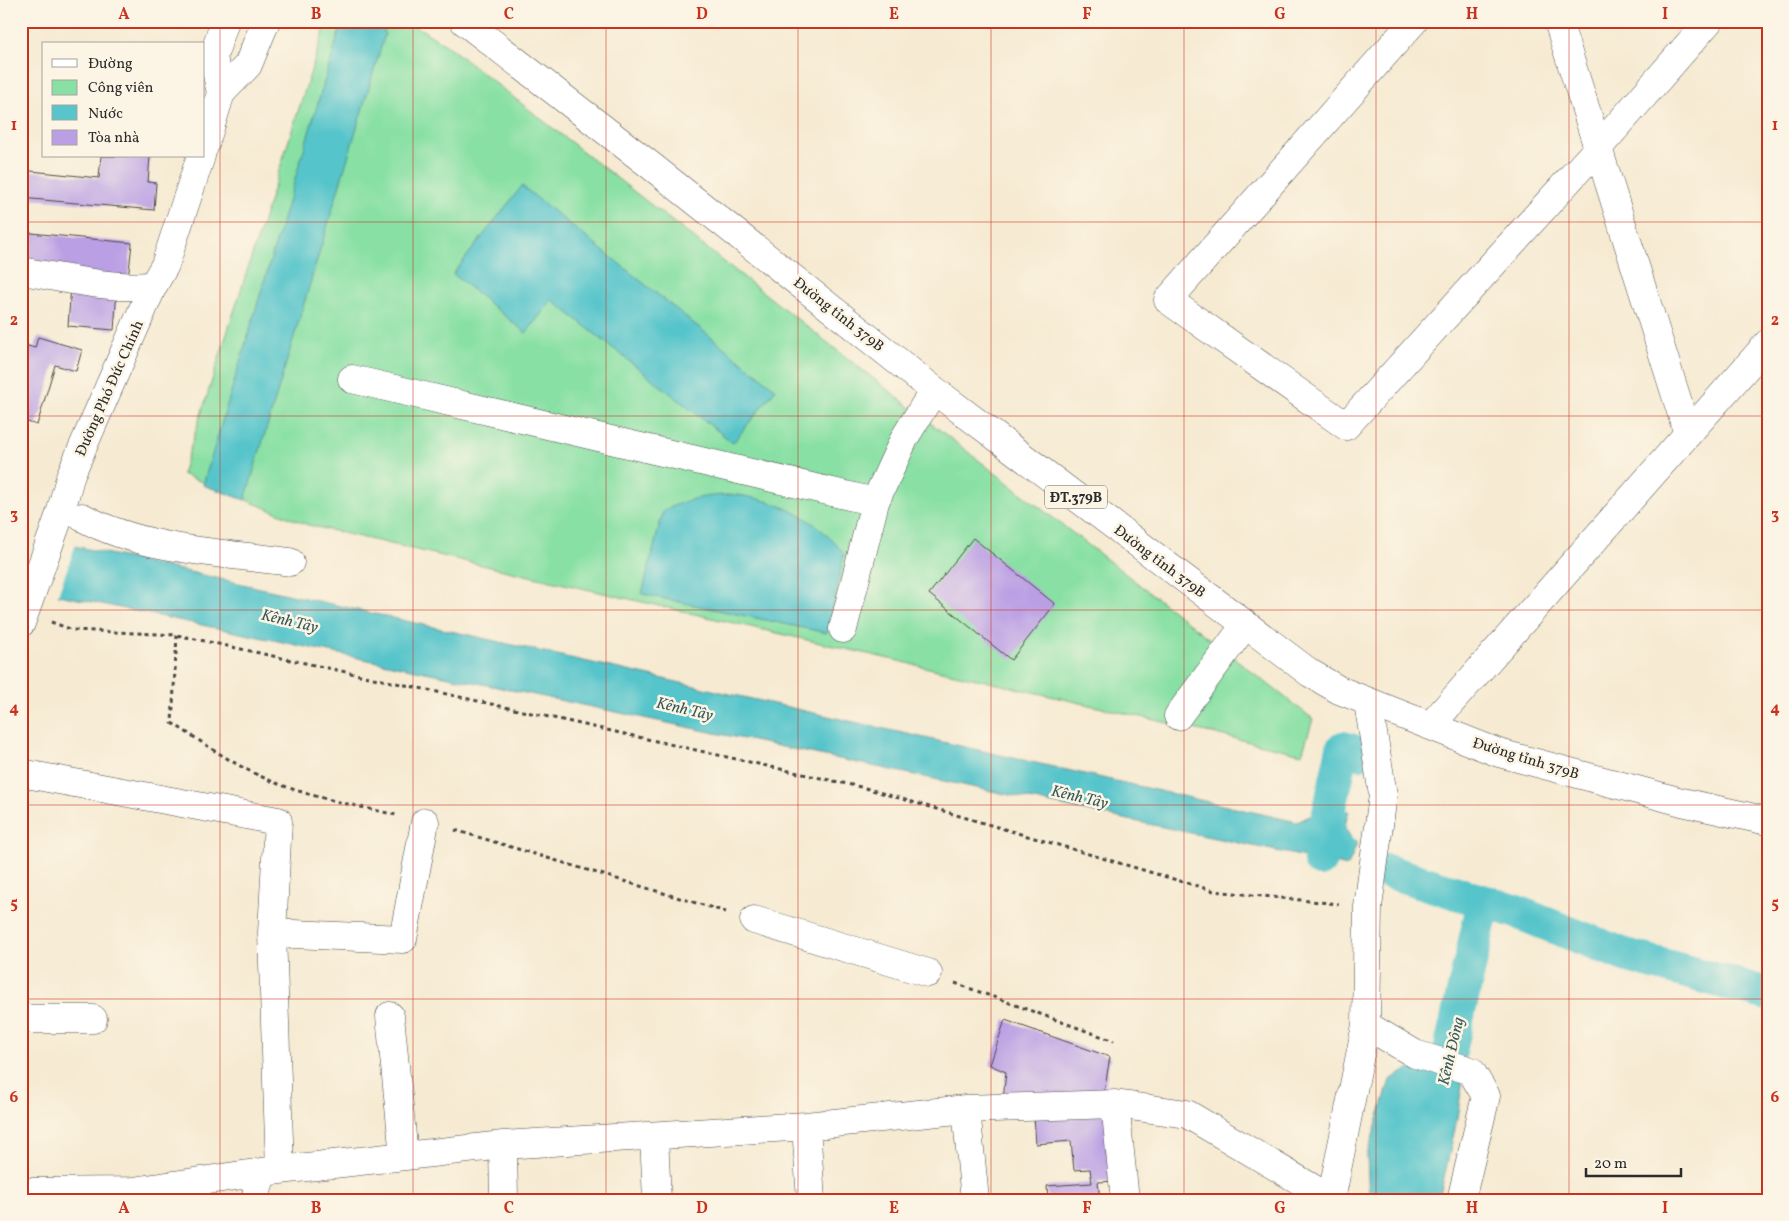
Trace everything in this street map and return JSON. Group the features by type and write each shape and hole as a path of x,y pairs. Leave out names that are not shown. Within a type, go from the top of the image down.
{"street":[{"path":"221,93 213,57 225,21"},
{"path":"205,144 221,93 248,65 266,21"},
{"name":"Đường tỉnh 379B","path":"464,21 658,171 934,390 1310,674 1339,690 1498,753 1682,802 1768,821"},
{"path":"1414,21 1168,300 1346,426 1598,148 1709,21"},
{"path":"1558,21 1688,434"},
{"name":"Đường Phó Đức Chính","path":"25,606 71,515 71,474 153,286 165,265 200,158"},
{"path":"21,271 85,281 138,287 153,286"},
{"path":"1431,725 1768,343"},
{"path":"352,379 875,502"},
{"path":"843,629 875,502 905,437 934,390"},
{"path":"71,515 159,544 290,562"},
{"path":"1178,716 1245,625"},
{"path":"21,1192 132,1191 271,1171 503,1145 806,1126 966,1109 1115,1104 1187,1114 1331,1199 1366,1025 1368,907 1383,795 1368,702"},
{"path":"21,773 278,821 272,933 271,1171 255,1200"},
{"path":"272,933 403,939 425,822"},
{"path":"754,920 928,973"},
{"path":"390,1016 404,1156"},
{"path":"21,1019 93,1019"},
{"path":"1366,1025 1415,1054 1471,1071 1486,1096 1461,1200"},
{"path":"1115,1104 1125,1200"},
{"path":"966,1109 975,1200"},
{"path":"806,1126 811,1200"},
{"path":"654,1136 657,1200"},
{"path":"503,1145 504,1200"}],"path":[{"path":"25,606 73,630 176,635 865,788 1214,891 1368,907"},
{"path":"928,973 1114,1042"}],"green space":[{"path":"327,21 408,21 449,47 1313,719 1302,754 308,525 182,474"}],"water":[{"path":"344,21 382,21 385,34 245,500 203,485"},
{"path":"522,186 776,389 733,443 552,300 526,333 453,274"},
{"path":"738,495 784,507 810,521 833,541 844,554 827,633 642,594 663,511 699,498"},
{"name":"Kênh Tây","path":"21,534 1297,822 1327,808 1349,811 1346,829 1357,843 1348,866 21,587"},
{"path":"1412,1067 1464,1073 1456,1124 1439,1200 1369,1200 1367,1155 1390,1080"}],"pier":[{"path":"28,533 76,544 57,597 21,590 21,552"}],"building":[{"path":"101,158 150,158 148,182 156,183 154,210 21,198 21,170 99,178"},
{"path":"21,232 132,243 128,280 21,269"},
{"path":"71,286 117,290 114,330 68,326"},
{"path":"38,337 82,350 76,371 55,365 37,425 21,420 21,344 35,348"},
{"path":"973,538 1055,604 1011,660 929,594"},
{"path":"1005,1020 1110,1057 1103,1098 1003,1100 1006,1072 990,1065"},
{"path":"1111,1109 1117,1181 1098,1182 1100,1200 1048,1200 1047,1186 1092,1183 1090,1169 1074,1170 1071,1141 1036,1144 1034,1116"}],"waterway":[{"path":"1320,860 1343,748 1360,753"},
{"name":"Kênh Đông","path":"1387,871 1514,911 1625,955 1768,994"},
{"name":"Kênh Đông","path":"1440,1094 1484,902"}]}
